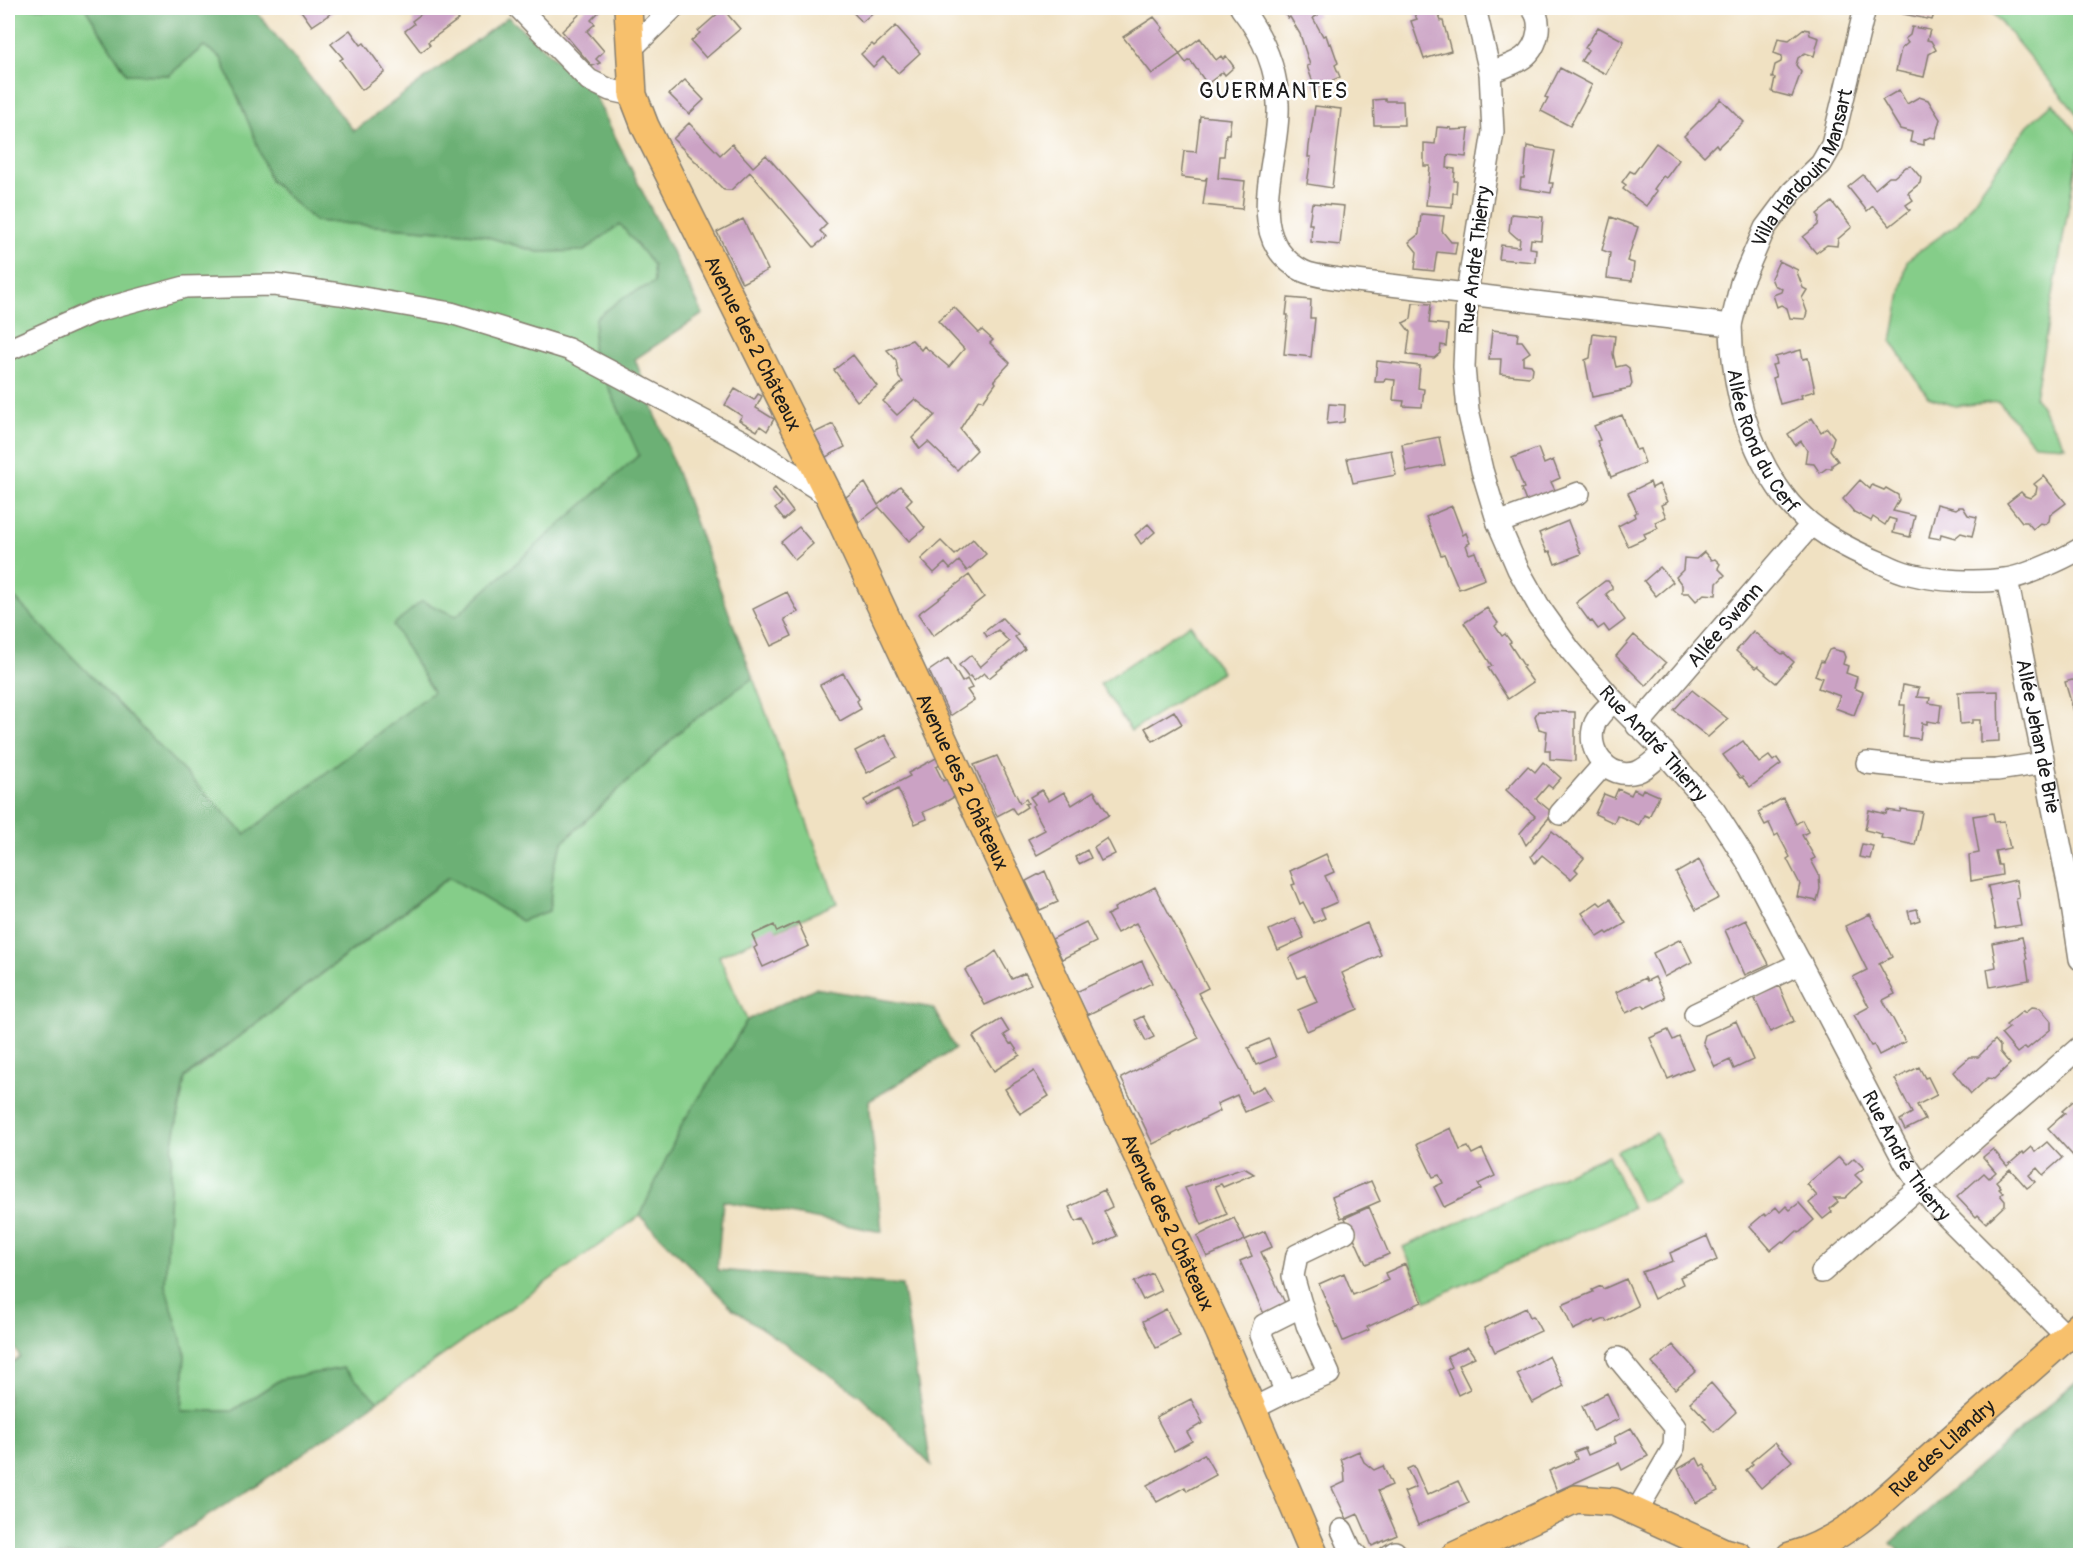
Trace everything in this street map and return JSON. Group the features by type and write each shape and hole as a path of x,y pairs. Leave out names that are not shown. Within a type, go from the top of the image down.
{"main road":[{"name":"Avenue des 2 Châteaux","path":"628,8 633,95 650,137 830,497 1220,1333 1315,1556"},
{"name":"Rue des Lilandry","path":"1790,1556 1807,1551 1837,1534 1876,1506 2074,1331"},
{"path":"1454,1556 1576,1499 1614,1502 1724,1552 1738,1556"}],"street":[{"path":"519,8 589,80 610,90 633,95"},
{"path":"630,49 672,8"},
{"path":"1240,8 1264,43 1278,102 1278,133 1267,202 1267,222 1274,244 1285,258 1305,272 1339,279 1731,325"},
{"name":"Rue André Thierry","path":"1475,8 1490,72 1493,132 1467,293 1464,367 1468,410 1482,470 1498,523 1518,569 1540,608 1570,650 1714,810 1748,863 1876,1108 1921,1187 1935,1205 2074,1331"},
{"path":"1490,72 1513,65 1527,55 1536,43 1538,25 1532,8"},
{"name":"Villa Hardouin Mansart","path":"1731,325 1741,283 1765,228 1792,192 1821,164 1832,145 1865,8"},
{"path":"8,350 93,312 185,287 274,285 429,309 451,313 568,349 742,441 830,497"},
{"name":"Allée Rond du Cerf","path":"1731,325 1731,352 1738,397 1748,429 1762,462 1785,497 1811,525 1859,554 1909,574 1957,580 2007,579 2063,559 2080,549"},
{"path":"1498,523 1579,493"},
{"name":"Allée Swann","path":"1637,726 1811,525"},
{"name":"Allée Jehan de Brie","path":"2007,579 2044,763 2075,897 2080,959"},
{"path":"1614,701 1595,723 1592,736 1593,747 1604,764 1614,771 1625,774 1646,768 1664,752"},
{"path":"1866,763 1966,771 1997,770 2044,763"},
{"path":"1560,814 1604,764"},
{"path":"1695,1014 1801,963"},
{"path":"1822,1272 2080,1047"},
{"path":"1252,1408 1329,1374 1307,1325 1293,1276 1297,1255 1345,1232"},
{"path":"1286,1392 1261,1335 1264,1325 1302,1306"},
{"path":"1618,1358 1675,1427 1674,1447 1636,1512"},
{"path":"1342,1530 1351,1550 1357,1556"},
{"path":"1389,1556 1395,1552 1397,1556"}],"green space":[{"path":"8,8 85,8 127,74 169,75 204,46 221,58 270,180 315,221 478,234 538,252 584,251 620,223 653,265 654,283 624,297 592,350 639,455 456,617 394,625 434,692 245,835 8,591"},
{"path":"85,8 253,8 354,131 508,17 593,92 703,314 635,359 753,678 687,725 564,841 554,864 549,911 521,921 449,877 185,1077 172,1149 165,1285 185,1352 182,1411 232,1411 281,1379 343,1368 378,1401 275,1473 146,1555 8,1555 8,1366 20,1357 8,1336 8,591 245,834 433,692 393,625 422,601 456,616 639,455 592,350 596,318 624,297 654,283 653,265 620,224 584,251 538,252 478,234 315,221 270,180 221,58 204,46 169,75 127,74"},
{"path":"1989,8 2080,8 2080,118"},
{"path":"2053,103 2080,136 2080,142 2035,397 2065,446 2034,444 1999,402 1955,406 1928,397 1892,342 1907,260 1957,224 2028,125"},
{"path":"1190,624 1222,672 1131,731 1100,684"},
{"path":"753,678 837,903 719,956 747,1020 683,1122 640,1216 378,1401 343,1368 281,1379 232,1411 182,1411 185,1352 165,1286 172,1149 185,1078 450,877 521,921 549,911 554,864 564,841 687,725"},
{"path":"815,988 933,1008 955,1049 869,1101 882,1232 723,1201 717,1270 902,1285 931,1465 861,1396 733,1309 640,1216 683,1122 747,1020"},
{"path":"1656,1133 1680,1185 1641,1202 1617,1151"},
{"path":"1608,1155 1632,1208 1427,1301 1403,1247"},
{"path":"2080,1378 2080,1555 1903,1555 1891,1543"}],"building":[{"path":"299,8 339,8 312,26"},
{"path":"429,8 450,8 459,19 428,42 430,45 421,52 405,31 414,24 412,21"},
{"path":"586,8 602,9 591,20 595,24 587,31 604,51 596,59 600,63 592,66 562,31"},
{"path":"849,8 878,8 862,22"},
{"path":"1281,8 1313,8 1318,15 1313,18 1323,36 1326,35 1329,44 1331,43 1340,77 1315,88 1307,66 1310,65 1300,34 1290,17 1288,18"},
{"path":"1411,8 1436,8 1443,21 1451,51 1424,59 1411,21 1417,19"},
{"path":"1904,8 1930,8 1934,14 1932,20 1903,14"},
{"path":"723,9 740,29 706,58 691,41 700,33 698,31"},
{"path":"1154,17 1180,54 1152,74 1123,37"},
{"path":"896,26 920,53 898,73 883,57 873,67 861,54 872,44 874,46"},
{"path":"1598,27 1624,41 1606,74 1581,61 1588,50 1585,48"},
{"path":"1912,27 1930,30 1927,40 1931,41 1936,50 1929,54 1924,77 1896,71 1901,49 1908,43 1905,39 1910,35"},
{"path":"1803,29 1809,30 1810,35 1819,38 1814,56 1805,53 1798,58 1796,65 1801,72 1792,97 1772,92 1775,65 1781,62 1782,56 1774,53 1778,38 1789,40"},
{"path":"350,30 361,45 364,43 385,72 362,90 340,60 343,58 331,44"},
{"path":"1200,38 1216,60 1221,56 1223,59 1226,56 1234,67 1225,75 1223,72 1207,84 1190,60 1186,63 1179,54"},
{"path":"1560,68 1592,85 1570,126 1541,111 1548,98 1545,97"},
{"path":"685,80 704,100 689,114 669,94"},
{"path":"1899,90 1907,104 1919,97 1928,100 1940,119 1935,138 1930,137 1924,140 1924,145 1910,142 1912,132 1900,129 1882,100"},
{"path":"1385,99 1385,101 1403,101 1404,125 1374,125 1373,100"},
{"path":"1721,99 1744,122 1718,147 1716,144 1704,156 1684,136"},
{"path":"1315,106 1341,109 1332,188 1307,184 1311,157 1308,157 1309,146"},
{"path":"1200,116 1231,119 1229,134 1226,134 1224,156 1220,156 1218,178 1245,181 1242,209 1203,205 1207,177 1205,180 1181,177 1184,151 1196,152"},
{"path":"689,123 720,155 732,144 753,167 766,155 827,224 820,231 826,237 814,247 750,172 731,190 724,190 673,139"},
{"path":"1437,127 1451,128 1451,130 1469,129 1466,157 1448,155 1447,168 1455,169 1454,181 1457,181 1452,207 1426,205 1430,166 1424,166 1424,143 1435,144"},
{"path":"1656,143 1679,160 1666,178 1663,176 1654,189 1657,191 1646,206 1623,189 1626,185 1622,182 1630,171 1634,173"},
{"path":"1527,146 1555,151 1549,183 1553,183 1551,193 1520,188 1521,178 1524,178"},
{"path":"1911,166 1921,178 1920,183 1908,193 1913,200 1906,205 1910,210 1890,226 1873,206 1867,211 1848,187 1863,175 1875,189 1889,177 1894,177 1906,167"},
{"path":"1832,202 1852,227 1838,239 1837,246 1827,245 1816,253 1803,237 1818,225 1819,216 1817,214"},
{"path":"1312,203 1344,206 1340,245 1311,242 1312,224 1309,224"},
{"path":"1421,214 1444,216 1442,231 1451,242 1457,242 1455,254 1437,252 1434,271 1415,269 1417,252 1409,242 1419,234"},
{"path":"1511,214 1543,217 1541,240 1531,239 1530,248 1536,249 1535,262 1499,259 1501,245 1519,247 1520,238 1509,231"},
{"path":"1611,217 1638,227 1627,261 1634,263 1632,281 1607,278 1610,253 1602,250"},
{"path":"743,219 768,270 742,283 717,232"},
{"path":"1779,261 1798,270 1803,288 1807,290 1802,298 1807,312 1805,319 1790,318 1787,308 1781,305 1777,307 1773,295 1781,292 1782,289 1774,285 1771,278"},
{"path":"1288,298 1311,300 1310,318 1315,318 1311,357 1284,354"},
{"path":"1413,303 1431,304 1429,323 1448,325 1446,346 1441,345 1440,353 1434,358 1407,355 1410,332 1403,323 1411,319"},
{"path":"954,307 979,333 982,330 993,340 990,343 1010,363 994,380 996,383 983,401 979,399 960,429 977,450 957,470 928,442 920,449 912,438 935,415 915,399 897,415 883,401 903,382 899,378 896,360 887,350 912,340 921,350 924,346 949,367 964,349 938,321"},
{"path":"1492,330 1518,333 1517,341 1522,341 1530,352 1523,357 1523,364 1531,365 1532,375 1529,377 1500,374 1501,359 1489,359"},
{"path":"1593,333 1615,336 1613,354 1616,367 1625,365 1629,368 1632,384 1630,388 1592,397 1585,360 1590,358"},
{"path":"1801,350 1803,359 1808,358 1815,391 1801,395 1802,398 1780,404 1773,378 1776,377 1772,365 1777,364 1775,357"},
{"path":"853,355 877,386 857,401 834,370"},
{"path":"1377,361 1420,366 1418,388 1424,389 1422,407 1403,406 1404,401 1393,400 1395,380 1385,379 1384,382 1375,382"},
{"path":"735,389 754,400 758,394 762,396 756,408 774,419 767,431 760,426 757,431 739,420 742,416 725,405"},
{"path":"1329,404 1345,405 1344,422 1327,424"},
{"path":"1622,415 1636,450 1640,449 1645,463 1611,477 1597,441 1600,440 1594,426"},
{"path":"1812,418 1821,432 1827,428 1834,437 1830,450 1838,461 1832,465 1832,468 1827,468 1820,473 1814,464 1805,463 1807,450 1801,441 1795,445 1788,434"},
{"path":"833,424 845,447 826,457 814,433"},
{"path":"1439,437 1445,465 1407,472 1402,444"},
{"path":"1538,448 1544,464 1553,460 1560,478 1551,482 1556,492 1527,504 1521,489 1524,488 1512,458"},
{"path":"1391,450 1396,475 1353,483 1347,458"},
{"path":"2044,476 2066,503 2050,515 2049,521 2045,524 2040,523 2033,529 2027,522 2022,522 2007,503 2021,492 2030,498 2036,493 2037,487 2034,484"},
{"path":"1860,480 1870,489 1872,485 1884,490 1886,488 1898,495 1899,500 1893,511 1915,516 1910,537 1893,533 1896,520 1889,518 1885,525 1873,517 1871,521 1854,512 1843,499"},
{"path":"1650,482 1652,488 1659,484 1667,502 1661,505 1666,517 1655,522 1658,528 1644,534 1646,538 1628,546 1618,526 1635,517 1634,514 1637,512 1628,493"},
{"path":"865,483 878,505 900,486 912,499 906,505 925,528 909,541 879,507 859,522 846,497"},
{"path":"775,488 793,512 784,520 775,509 782,503 772,491"},
{"path":"1937,504 1956,509 1963,507 1968,515 1977,517 1972,536 1961,533 1955,538 1941,534 1940,539 1929,537"},
{"path":"1452,506 1463,535 1466,533 1470,543 1466,545 1469,554 1475,552 1485,579 1459,589 1444,554 1441,555 1426,517"},
{"path":"1568,521 1581,554 1555,564 1539,533"},
{"path":"1148,524 1155,532 1141,544 1135,535"},
{"path":"799,527 813,544 795,560 781,542"},
{"path":"973,539 986,554 967,571 959,561 950,569 945,563 934,573 921,559 941,541 955,555"},
{"path":"1704,552 1711,560 1715,559 1720,564 1718,568 1725,575 1717,583 1716,595 1704,594 1696,601 1689,593 1682,593 1682,585 1676,577 1683,570 1684,558 1696,559"},
{"path":"1660,567 1673,582 1656,596 1644,581"},
{"path":"969,575 984,597 933,636 918,614"},
{"path":"1605,581 1612,586 1606,594 1625,620 1609,632 1604,625 1598,629 1592,621 1590,622 1576,603"},
{"path":"787,592 798,612 784,619 792,636 771,646 753,609"},
{"path":"1487,608 1498,623 1495,626 1502,636 1505,634 1511,642 1509,643 1524,666 1522,667 1533,682 1508,699 1488,668 1492,666 1464,623"},
{"path":"1002,618 1018,635 1015,637 1025,649 989,678 984,673 974,681 959,665 971,655 980,667 1009,642 998,630 987,637 984,632"},
{"path":"1753,631 1794,662 1776,683 1758,666 1756,668 1736,651"},
{"path":"1634,635 1666,663 1646,686 1616,656"},
{"path":"1829,650 1843,652 1845,657 1843,664 1848,666 1846,673 1857,677 1854,688 1863,692 1854,715 1835,708 1840,696 1818,688 1822,678 1815,675 1821,661 1823,662"},
{"path":"948,658 962,682 967,679 972,688 967,690 974,700 950,716 929,671"},
{"path":"843,673 859,699 857,701 861,709 840,721 820,685"},
{"path":"2072,680 2080,682 2080,732 2065,682"},
{"path":"1903,685 1919,688 1917,697 1930,698 1929,703 1941,705 1939,723 1927,721 1927,724 1922,723 1920,739 1903,737 1905,705 1900,705"},
{"path":"1692,690 1728,719 1708,737 1674,710"},
{"path":"1998,691 1999,741 1980,742 1980,720 1960,724 1958,692"},
{"path":"1174,711 1182,724 1153,741 1145,728"},
{"path":"1538,711 1575,712 1575,761 1550,759 1550,750 1545,750 1547,731 1539,729 1535,716"},
{"path":"885,735 897,757 867,773 855,751"},
{"path":"1743,741 1759,763 1769,756 1773,761 1777,758 1781,764 1750,787 1742,777 1740,778 1723,755"},
{"path":"940,756 944,763 936,767 943,781 947,779 959,794 923,812 927,819 915,824 898,789 867,806 864,800 910,776 908,773"},
{"path":"997,756 1020,803 1026,799 1028,803 1025,804 1027,807 1016,814 1012,808 997,816 974,765"},
{"path":"1543,762 1561,778 1552,788 1548,785 1536,799 1553,813 1526,845 1520,833 1535,816 1506,790 1528,766 1535,772"},
{"path":"1618,789 1631,795 1634,789 1641,793 1643,789 1659,796 1649,817 1644,815 1639,825 1617,815 1614,823 1595,814 1604,794 1614,798"},
{"path":"1042,790 1049,801 1064,792 1072,805 1094,791 1109,815 1037,855 1028,839 1045,830 1032,806 1035,804 1030,797"},
{"path":"1783,798 1796,824 1802,820 1808,832 1802,835 1815,858 1811,860 1819,875 1820,889 1817,901 1797,897 1800,884 1787,859 1790,857 1778,834 1775,836 1769,823 1765,825 1758,812"},
{"path":"1901,809 1922,812 1915,845 1881,838 1882,834 1865,830 1869,810 1886,814 1887,810 1900,812"},
{"path":"1993,813 1995,822 2004,821 2010,848 1995,851 1998,865 2001,865 2002,875 1971,881 1969,855 1979,853 1973,816"},
{"path":"1552,831 1584,858 1575,869 1578,872 1571,879 1542,855 1535,863 1531,856"},
{"path":"1107,838 1115,854 1101,861 1094,847"},
{"path":"1862,844 1873,846 1870,859 1859,857"},
{"path":"1087,850 1091,858 1079,864 1075,857"},
{"path":"1326,854 1334,872 1325,876 1337,902 1321,909 1325,918 1314,923 1303,902 1300,904 1292,885 1295,884 1290,871"},
{"path":"1699,860 1719,898 1696,910 1676,873"},
{"path":"1045,871 1058,902 1040,910 1026,881"},
{"path":"2016,880 2019,898 2016,899 2021,925 1996,929 1988,886"},
{"path":"1155,887 1208,988 1198,993 1242,1072 1251,1093 1264,1086 1272,1100 1245,1112 1237,1095 1217,1104 1220,1111 1153,1144 1121,1078 1199,1038 1136,923 1117,933 1107,915 1115,911 1114,908"},
{"path":"1610,899 1626,923 1598,937 1582,913 1598,902 1601,905"},
{"path":"1917,909 1920,920 1911,923 1908,911"},
{"path":"1870,914 1892,957 1879,964 1895,994 1883,1000 1905,1042 1879,1055 1874,1045 1871,1046 1854,1015 1869,1007 1853,977 1867,970 1845,926"},
{"path":"1295,918 1304,938 1278,950 1269,930"},
{"path":"1746,920 1769,964 1745,975 1725,930"},
{"path":"798,922 809,946 763,967 754,948 757,946 752,935 774,925 777,932"},
{"path":"1086,922 1096,942 1062,959 1052,939"},
{"path":"1367,923 1381,955 1342,973 1358,1009 1307,1031 1298,1010 1317,1002 1305,975 1298,978 1289,958"},
{"path":"2022,937 2029,980 1990,987 1987,969 1996,967 1992,943"},
{"path":"1681,939 1692,962 1664,977 1653,953"},
{"path":"996,951 1012,979 1025,973 1031,984 985,1005 965,970"},
{"path":"1142,961 1152,983 1087,1015 1076,992"},
{"path":"1655,977 1665,998 1645,1008 1643,1005 1626,1013 1616,992 1645,978 1647,981"},
{"path":"1779,986 1794,1021 1770,1032 1754,997"},
{"path":"2032,1007 2040,1008 2051,1021 2051,1029 2027,1049 2025,1047 2017,1053 2001,1034 2009,1028 2006,1025 2023,1011 2025,1013"},
{"path":"1143,1016 1154,1037 1146,1041 1135,1020"},
{"path":"1001,1019 1009,1032 1004,1035 1020,1055 994,1071 973,1037"},
{"path":"1736,1021 1753,1060 1734,1069 1730,1060 1715,1067 1703,1042 1705,1035"},
{"path":"1668,1030 1673,1040 1679,1037 1693,1068 1668,1079 1650,1038"},
{"path":"1269,1039 1276,1057 1256,1065 1248,1048"},
{"path":"1995,1040 2000,1046 2000,1052 2010,1064 1994,1079 1988,1078 1971,1094 1953,1072 1970,1057 1978,1057"},
{"path":"1919,1067 1925,1078 1928,1077 1937,1095 1917,1105 1925,1120 1905,1130 1900,1120 1912,1113 1895,1079"},
{"path":"1034,1071 1049,1096 1020,1114 1005,1089"},
{"path":"2080,1095 2080,1154 2075,1158 2048,1128"},
{"path":"1451,1128 1460,1150 1468,1147 1472,1154 1482,1149 1495,1176 1478,1184 1481,1189 1444,1207 1434,1187 1443,1183 1439,1175 1433,1177 1417,1144"},
{"path":"2047,1142 2062,1158 2043,1175 2037,1168 2029,1175 2035,1182 2027,1188 2010,1169 1996,1181 2001,1187 1999,1189 2003,1193 2000,1195 2005,1205 1986,1223 1978,1215 1976,1217 1957,1197 1984,1173 1989,1178 1996,1172 1983,1157 1993,1149 2007,1166 2023,1152 2024,1154 2032,1147 2035,1152"},
{"path":"1839,1157 1846,1165 1854,1158 1864,1168 1855,1175 1862,1182 1845,1198 1834,1198 1838,1202 1830,1209 1832,1212 1823,1219 1809,1203 1817,1196 1807,1184"},
{"path":"1244,1168 1254,1174 1223,1187 1221,1184 1215,1186 1227,1214 1202,1225 1185,1188"},
{"path":"1371,1181 1380,1201 1341,1218 1332,1197"},
{"path":"1104,1190 1112,1207 1104,1211 1117,1236 1096,1246 1083,1219 1076,1222 1069,1207"},
{"path":"1799,1203 1814,1220 1799,1233 1797,1231 1784,1243 1782,1241 1771,1250 1750,1226 1776,1207 1780,1212 1786,1206 1790,1210"},
{"path":"1369,1207 1389,1254 1366,1264 1345,1218"},
{"path":"1234,1218 1245,1240 1207,1257 1197,1236"},
{"path":"1265,1231 1272,1247 1261,1252 1286,1305 1264,1314 1240,1261 1252,1256 1245,1240"},
{"path":"1707,1236 1717,1260 1680,1277 1683,1284 1654,1299 1642,1272 1673,1261 1670,1253"},
{"path":"1405,1264 1422,1302 1367,1327 1369,1330 1343,1341 1319,1284 1344,1273 1353,1295 1388,1280 1385,1273"},
{"path":"1152,1273 1161,1291 1143,1300 1134,1282"},
{"path":"1626,1279 1638,1306 1607,1322 1605,1319 1595,1323 1594,1320 1573,1330 1562,1305 1593,1292 1592,1290 1601,1286 1603,1289"},
{"path":"1526,1308 1541,1331 1495,1352 1484,1328"},
{"path":"1166,1309 1180,1336 1156,1348 1143,1321"},
{"path":"1673,1345 1696,1371 1675,1389 1652,1363"},
{"path":"1468,1347 1475,1357 1458,1365 1470,1389 1458,1395 1447,1370 1452,1367 1447,1356"},
{"path":"1549,1356 1564,1386 1532,1403 1517,1374"},
{"path":"1711,1383 1736,1412 1714,1432 1703,1420 1706,1419 1690,1402"},
{"path":"1607,1393 1619,1419 1593,1431 1582,1406"},
{"path":"1191,1399 1203,1423 1187,1432 1192,1441 1174,1451 1156,1417"},
{"path":"1631,1428 1648,1456 1622,1470 1619,1463 1557,1491 1549,1471 1577,1459 1574,1452 1585,1448 1588,1455 1616,1443 1614,1437"},
{"path":"1775,1442 1792,1461 1761,1488 1746,1470 1753,1464 1751,1462"},
{"path":"1359,1451 1364,1462 1374,1470 1383,1466 1392,1485 1378,1491 1397,1535 1372,1546 1358,1514 1347,1519 1332,1488 1345,1482 1341,1459"},
{"path":"1204,1454 1216,1475 1187,1491 1185,1487 1157,1502 1147,1485"},
{"path":"1697,1458 1701,1466 1704,1464 1718,1491 1696,1503 1678,1469"},
{"path":"1414,1466 1427,1495 1458,1481 1469,1503 1418,1525 1404,1492 1416,1487 1407,1469"}],"district":[{"name":"GUERMANTES","path":"1274,91"}]}
